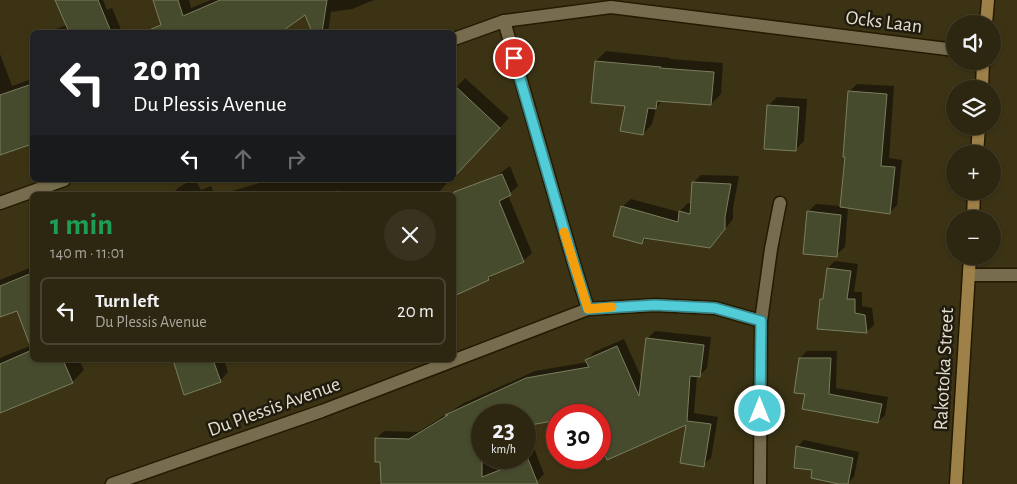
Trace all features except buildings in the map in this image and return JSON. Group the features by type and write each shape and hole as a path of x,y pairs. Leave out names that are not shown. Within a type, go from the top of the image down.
{"street":[{"path":"987,15 988,0"},
{"name":"Ocks Laan","path":"456,38 504,21 611,3 946,49"},
{"path":"504,21 588,309"},
{"path":"31,192 58,182"},
{"path":"0,203 30,192"},
{"path":"760,484 761,321 771,248 780,203"},
{"name":"Rakotoka Street","path":"956,484 970,265"},
{"path":"969,275 1017,275"},
{"name":"Du Plessis Avenue","path":"456,360 588,309 655,305 715,308 761,321"},
{"name":"Du Plessis Avenue","path":"112,484 322,411 450,362"}],"slow traffic":[{"path":"564,232 588,309 612,307"}],"route":[{"path":"514,58 588,309 655,305 715,308 761,321 760,411"}]}
